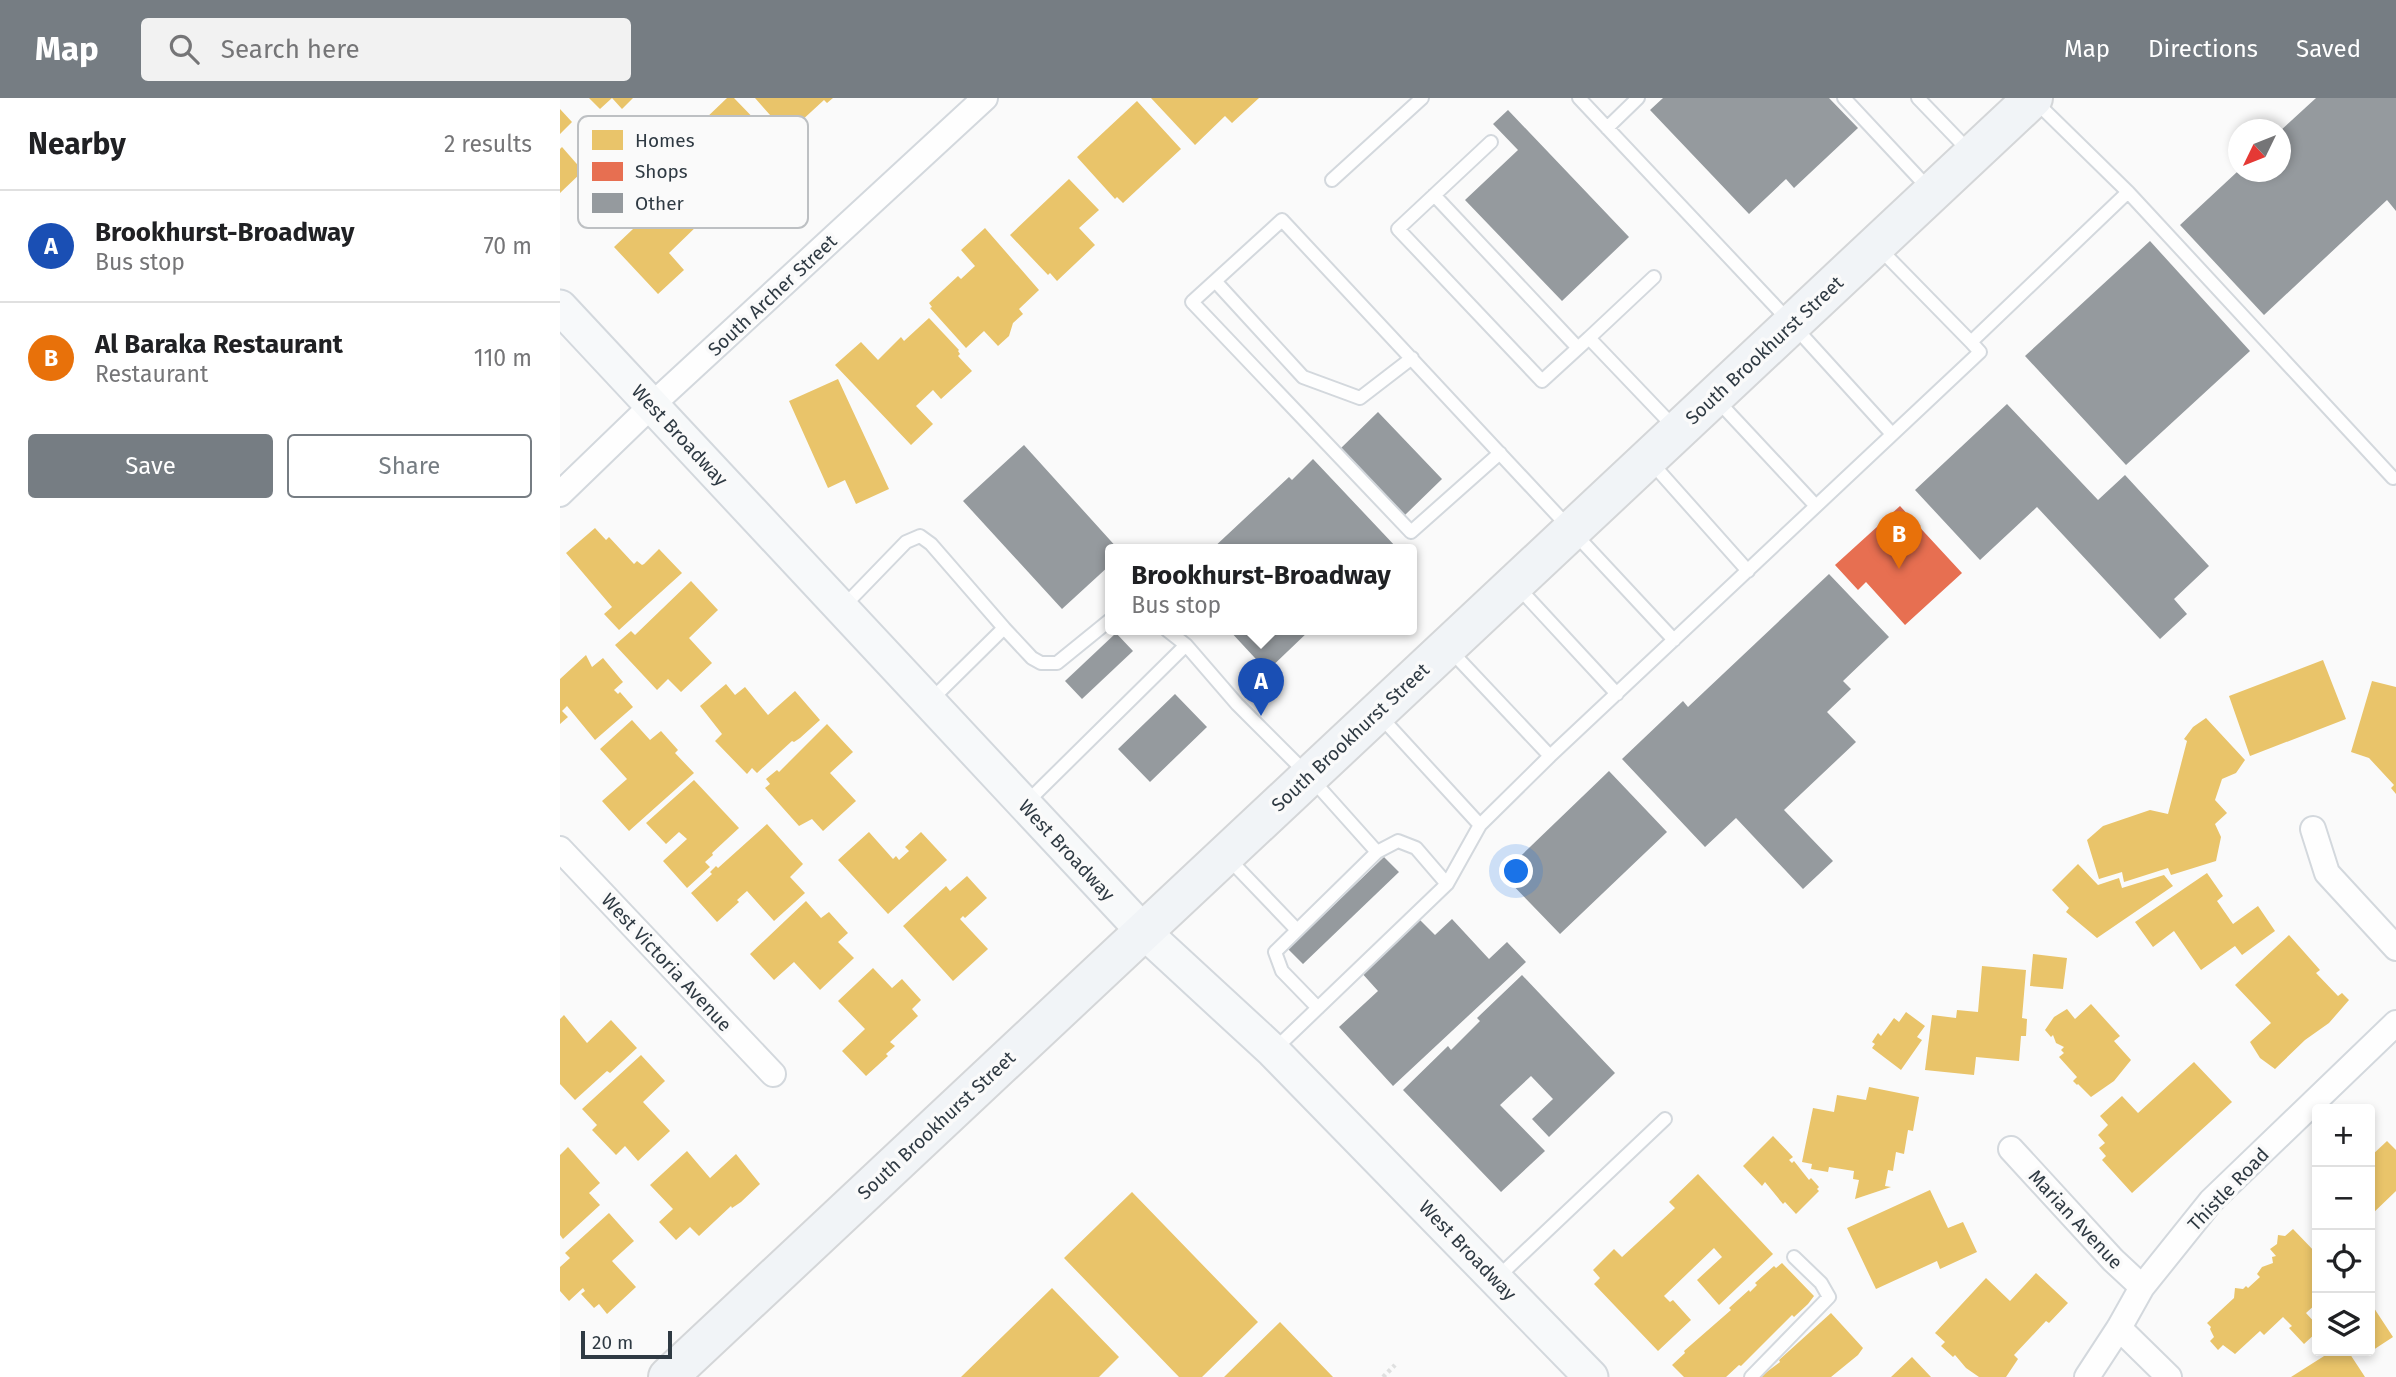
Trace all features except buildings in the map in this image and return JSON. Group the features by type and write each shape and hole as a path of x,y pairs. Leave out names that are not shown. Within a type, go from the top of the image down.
{"main road":[{"name":"South Brookhurst Street","path":"668,1377 2033,98"},
{"name":"West Broadway","path":"560,307 1143,931 1273,1051 1591,1377"}],"street":[{"name":"South Archer Street","path":"560,494 652,405 985,98"},
{"path":"2313,829 2327,873 2396,948"},
{"name":"West Victoria Avenue","path":"560,849 773,1074"},
{"name":"Thistle Road","path":"2087,1377 2142,1287 2211,1201 2392,1033"},
{"name":"Marian Avenue","path":"2011,1149 2113,1260 2142,1287"},
{"path":"2119,1328 2169,1377"}],"lane":[{"path":"1332,180 1422,98"},
{"path":"1578,98 1892,434"},
{"path":"1607,128 1638,98"},
{"path":"1844,98 1933,193"},
{"path":"1918,98 1973,155"},
{"path":"2033,98 2128,192 2393,478"},
{"path":"1491,142 1398,229 1542,382 1654,277"},
{"path":"1971,342 2128,192"},
{"path":"1434,195 1578,348"},
{"path":"1500,453 1411,532 1192,302 1282,220 1412,358 1674,640"},
{"path":"1273,1051 1447,884 1480,825 1980,352 1877,245"},
{"path":"1215,281 1303,377 1360,398 1412,358"},
{"path":"1590,338 1678,431"},
{"path":"1714,397 1816,506"},
{"path":"1648,458 1748,571"},
{"path":"842,608 906,542 920,536 931,544 1032,658 1041,663 1057,663 1105,625"},
{"path":"1514,583 1617,694"},
{"path":"929,702 1004,628"},
{"path":"1173,635 1186,645 1237,704 1308,776 1377,852"},
{"path":"1025,804 1186,645"},
{"path":"1447,647 1550,756"},
{"path":"1376,712 1480,825"},
{"path":"1318,1008 1282,971 1275,952 1377,852 1398,841 1416,848 1447,884"},
{"path":"1225,854 1297,930"},
{"path":"1496,1279 1665,1119"},
{"path":"1751,1377 1829,1297 1821,1283 1794,1256"}],"path":[{"path":"1383,1377 1395,1365"}],"place":[{"name":"Al Baraka Restaurant","path":"1899,569"},
{"name":"Brookhurst-Broadway","path":"1261,716"}]}
